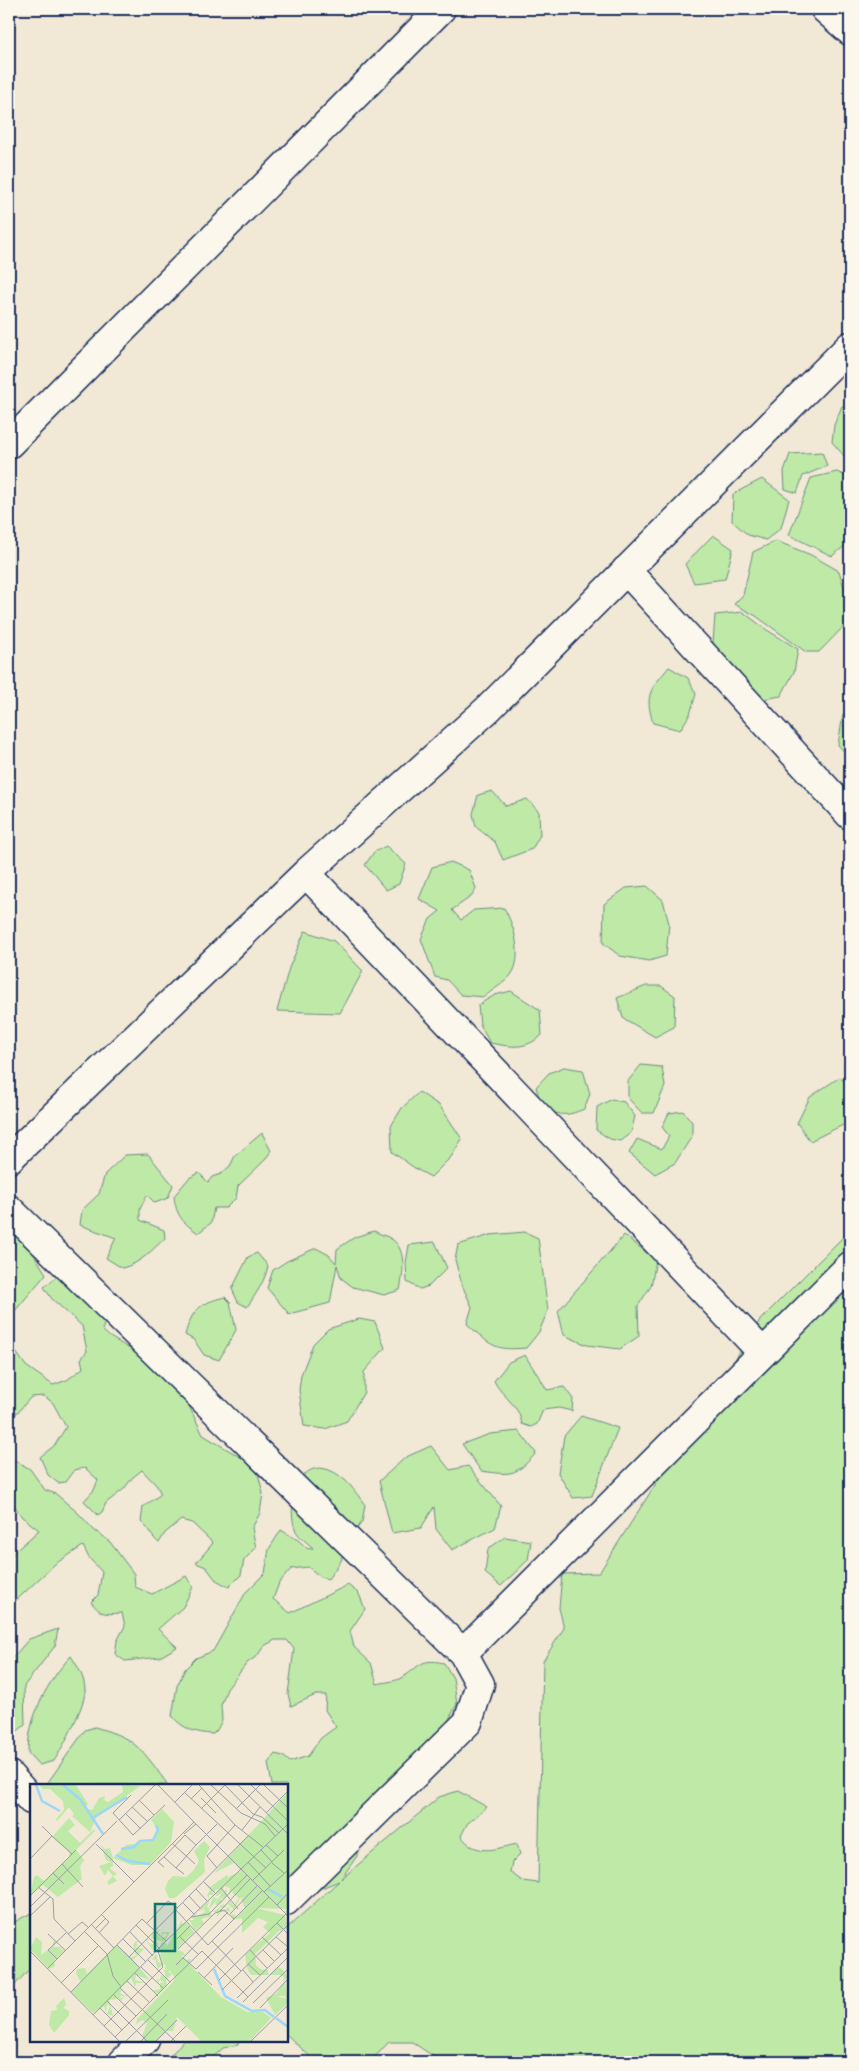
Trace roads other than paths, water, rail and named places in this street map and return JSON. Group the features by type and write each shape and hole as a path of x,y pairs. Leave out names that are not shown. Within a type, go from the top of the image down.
{"street":[{"path":"9,444 441,9"},
{"path":"825,9 850,31"},
{"path":"9,1159 306,873 488,709 850,346"},
{"path":"626,570 850,814"},
{"path":"306,873 763,1353"},
{"path":"9,1209 463,1652 480,1684 468,1722 288,1899"},
{"path":"463,1652 850,1266"},
{"path":"9,1775 30,1799"},
{"path":"123,2062 145,2041"}]}
